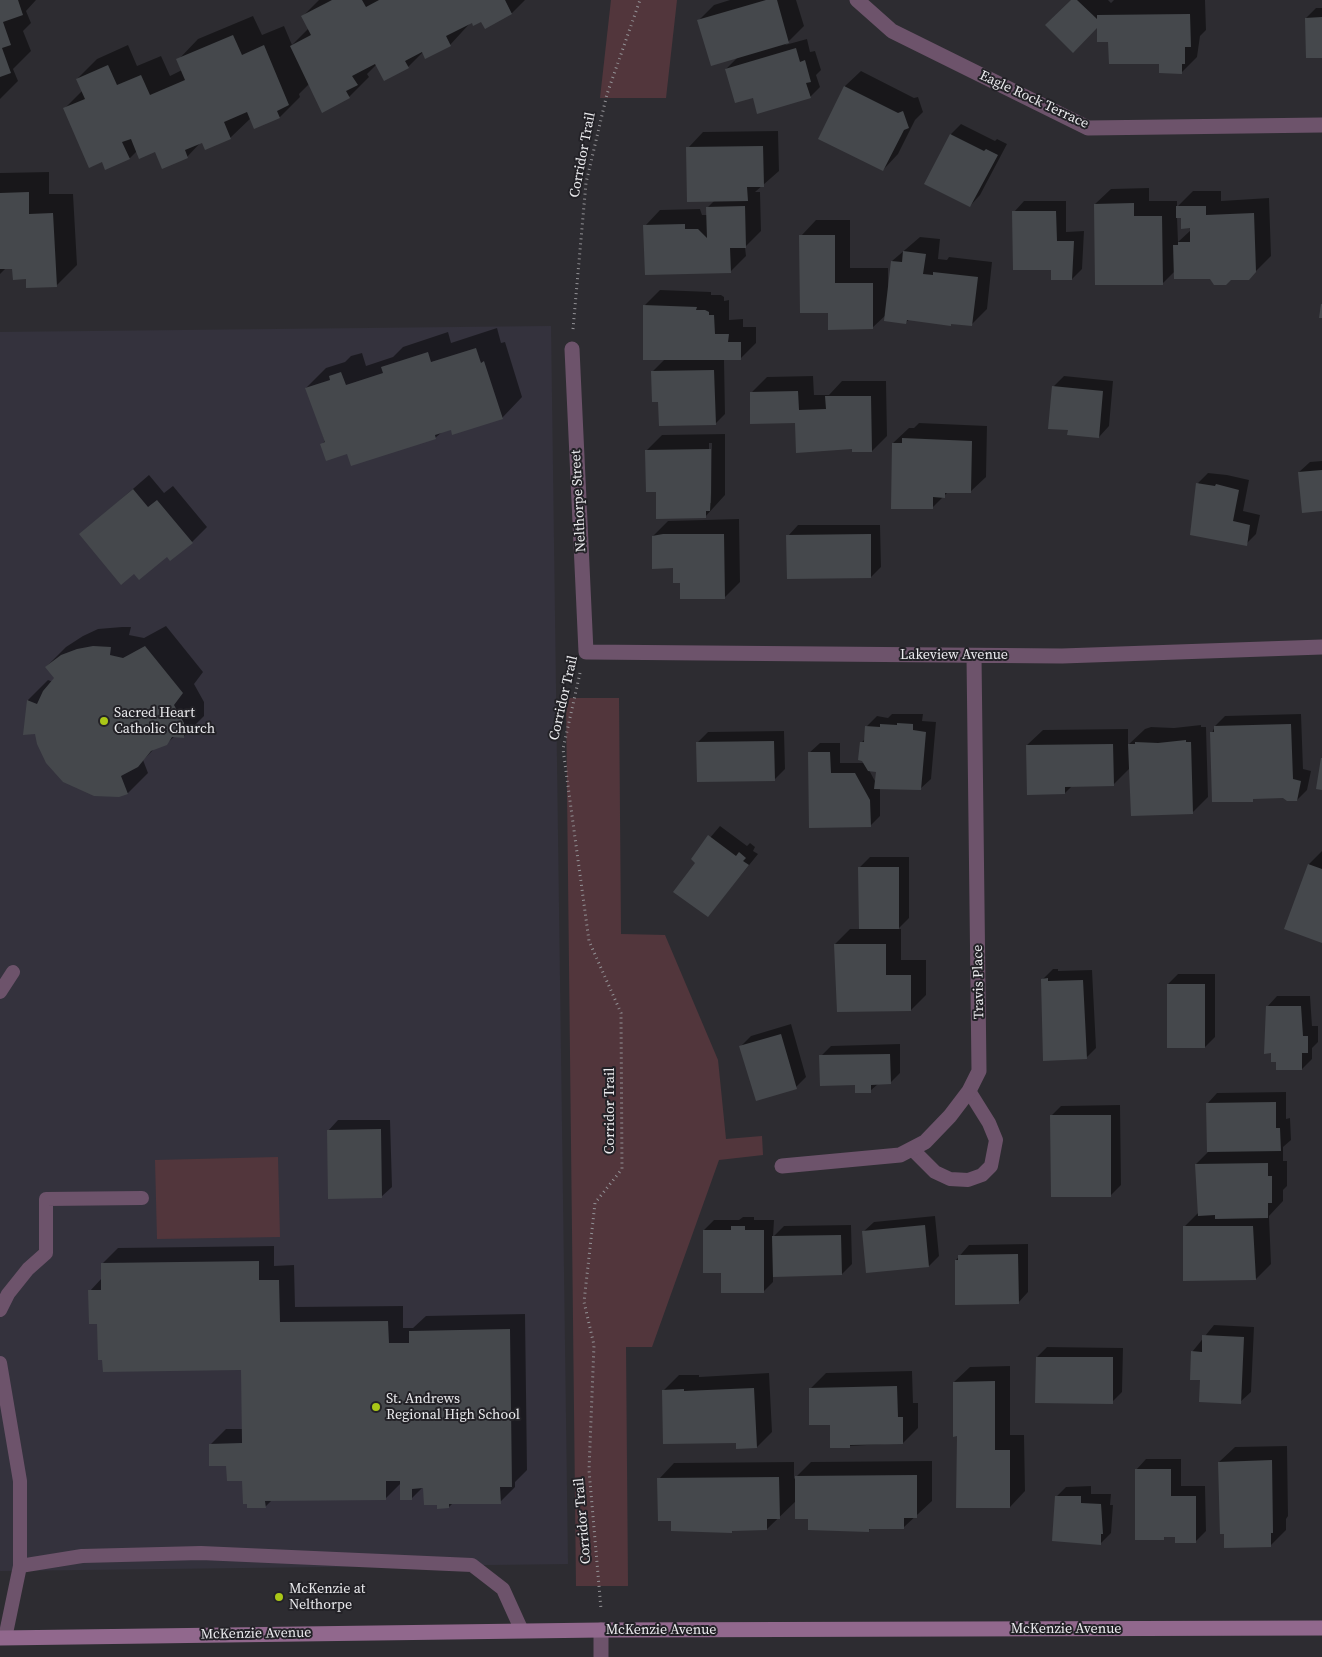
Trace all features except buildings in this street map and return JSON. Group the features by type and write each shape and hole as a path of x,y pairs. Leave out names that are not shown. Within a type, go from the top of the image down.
{"main road":[{"name":"McKenzie Avenue","path":"2,1638 601,1630 1322,1628"}],"street":[{"name":"Eagle Rock Terrace","path":"857,0 892,30 1088,128 1322,125"},
{"name":"Nelthorpe Street","path":"572,349 586,652"},
{"name":"Lakeview Avenue","path":"586,652 1062,656 1322,647"},
{"name":"Travis Place","path":"782,1166 900,1155 925,1142 950,1116 969,1091 979,1071 974,656"},
{"path":"601,1630 602,1657"}],"lane":[{"path":"0,992 12,972"},
{"path":"912,1149 936,1172 950,1179 968,1180 982,1175 992,1166 996,1140 989,1123 969,1091"},
{"path":"0,1310 8,1294 28,1268 46,1253 46,1199 142,1198"},
{"path":"0,1363 20,1481 20,1566 2,1638"},
{"path":"20,1566 82,1556 201,1554 472,1565 503,1589 522,1631"}],"path":[{"name":"Corridor Trail","path":"572,349 586,183 607,94 640,0"},
{"name":"Corridor Trail","path":"586,652 563,749 589,941 621,1013 622,1170 595,1203 584,1302 594,1345 589,1470 601,1589 601,1630"}],"shaded area":[{"path":"611,0 677,0 666,98 600,98"},
{"path":"551,326 568,1564 0,1571 0,332"},
{"path":"566,698 619,698 621,934 665,935 718,1060 726,1139 762,1136 763,1155 719,1160 652,1347 626,1347 628,1586 576,1586"},
{"path":"278,1157 280,1237 157,1239 155,1160"}],"place":[{"name":"Sacred Heart Catholic Church","path":"104,721"},
{"name":"St. Andrews Regional High School","path":"376,1407"},
{"name":"McKenzie at Nelthorpe","path":"279,1597"}]}
